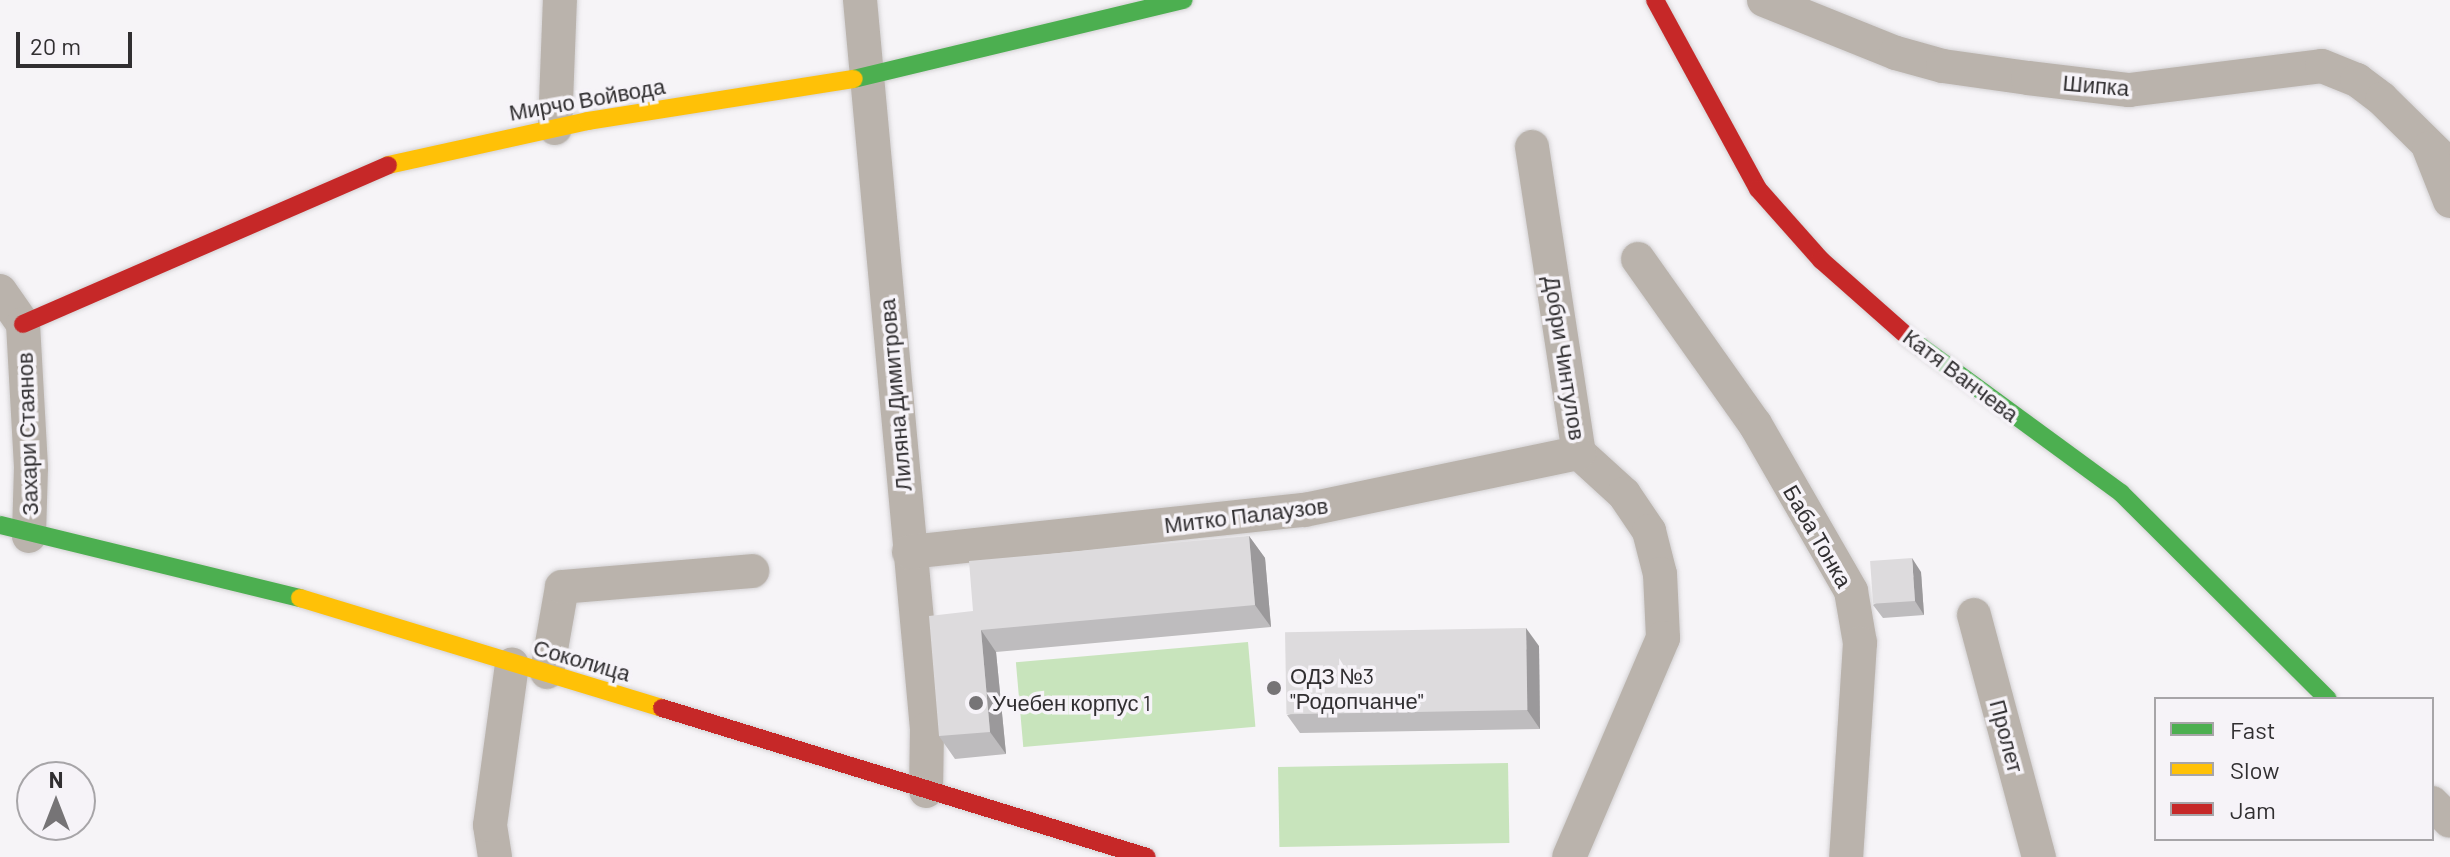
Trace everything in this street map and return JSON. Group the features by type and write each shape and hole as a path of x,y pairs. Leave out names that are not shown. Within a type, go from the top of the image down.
{"street":[{"path":"555,128 560,0"},
{"name":"Лиляна Димитрова","path":"860,0 927,729 926,791"},
{"name":"Мирчо Войвода","path":"23,324 404,158 555,128 868,77 1184,0"},
{"name":"Катя Ванчева","path":"1655,0 1758,189 1821,260 1918,346 2121,493 2326,697"},
{"name":"Шипка","path":"1764,0 1896,53 1943,66 2129,90 2322,66 2357,80 2382,99 2439,157"},
{"name":"Добри Чинтулов","path":"1532,147 1579,453 1624,494 1649,531 1660,574 1663,638 1569,857"},
{"path":"2439,157 2450,201"},
{"name":"Баба Тонка","path":"1638,259 1755,424 1851,591 1860,643 1846,857"},
{"name":"Захари Стаянов","path":"0,291 23,324 31,467 15,531"},
{"name":"Митко Палаузов","path":"909,552 1305,510 1579,453"},
{"name":"Соколица","path":"15,531 307,600 926,791 1002,809 1147,857"},
{"path":"547,672 562,587 752,571"},
{"name":"Пролет","path":"1974,615 2039,857"},
{"path":"495,857 490,825 512,665"},
{"path":"2434,805 2450,821"}],"green space":[{"path":"1248,642 1255,727 1023,747 1016,662"},
{"path":"1508,763 1509,843 1279,847 1278,767"}],"building":[{"name":"Учебен корпус 1","path":"1249,536 1255,605 981,630 990,732 939,736 929,616 973,611 969,561"},
{"path":"1912,558 1915,601 1873,604 1870,561"},
{"path":"1526,628 1527,710 1286,714 1285,632"}],"traffic: fast":[{"path":"854,79 1184,0"},
{"path":"1908,337 2121,493 2326,697"},
{"path":"0,525 300,598"}],"traffic: slow":[{"path":"388,165 588,121 854,79"},
{"path":"300,598 662,708"}],"traffic: jam":[{"path":"1655,0 1758,189 1821,260 1908,337"},
{"path":"23,324 388,165"},
{"path":"662,708 1147,857"}],"place":[{"name":"ОДЗ №3 \"Родопчанче\"","path":"1274,688"},
{"name":"Учебен корпус 1","path":"976,703"}]}
